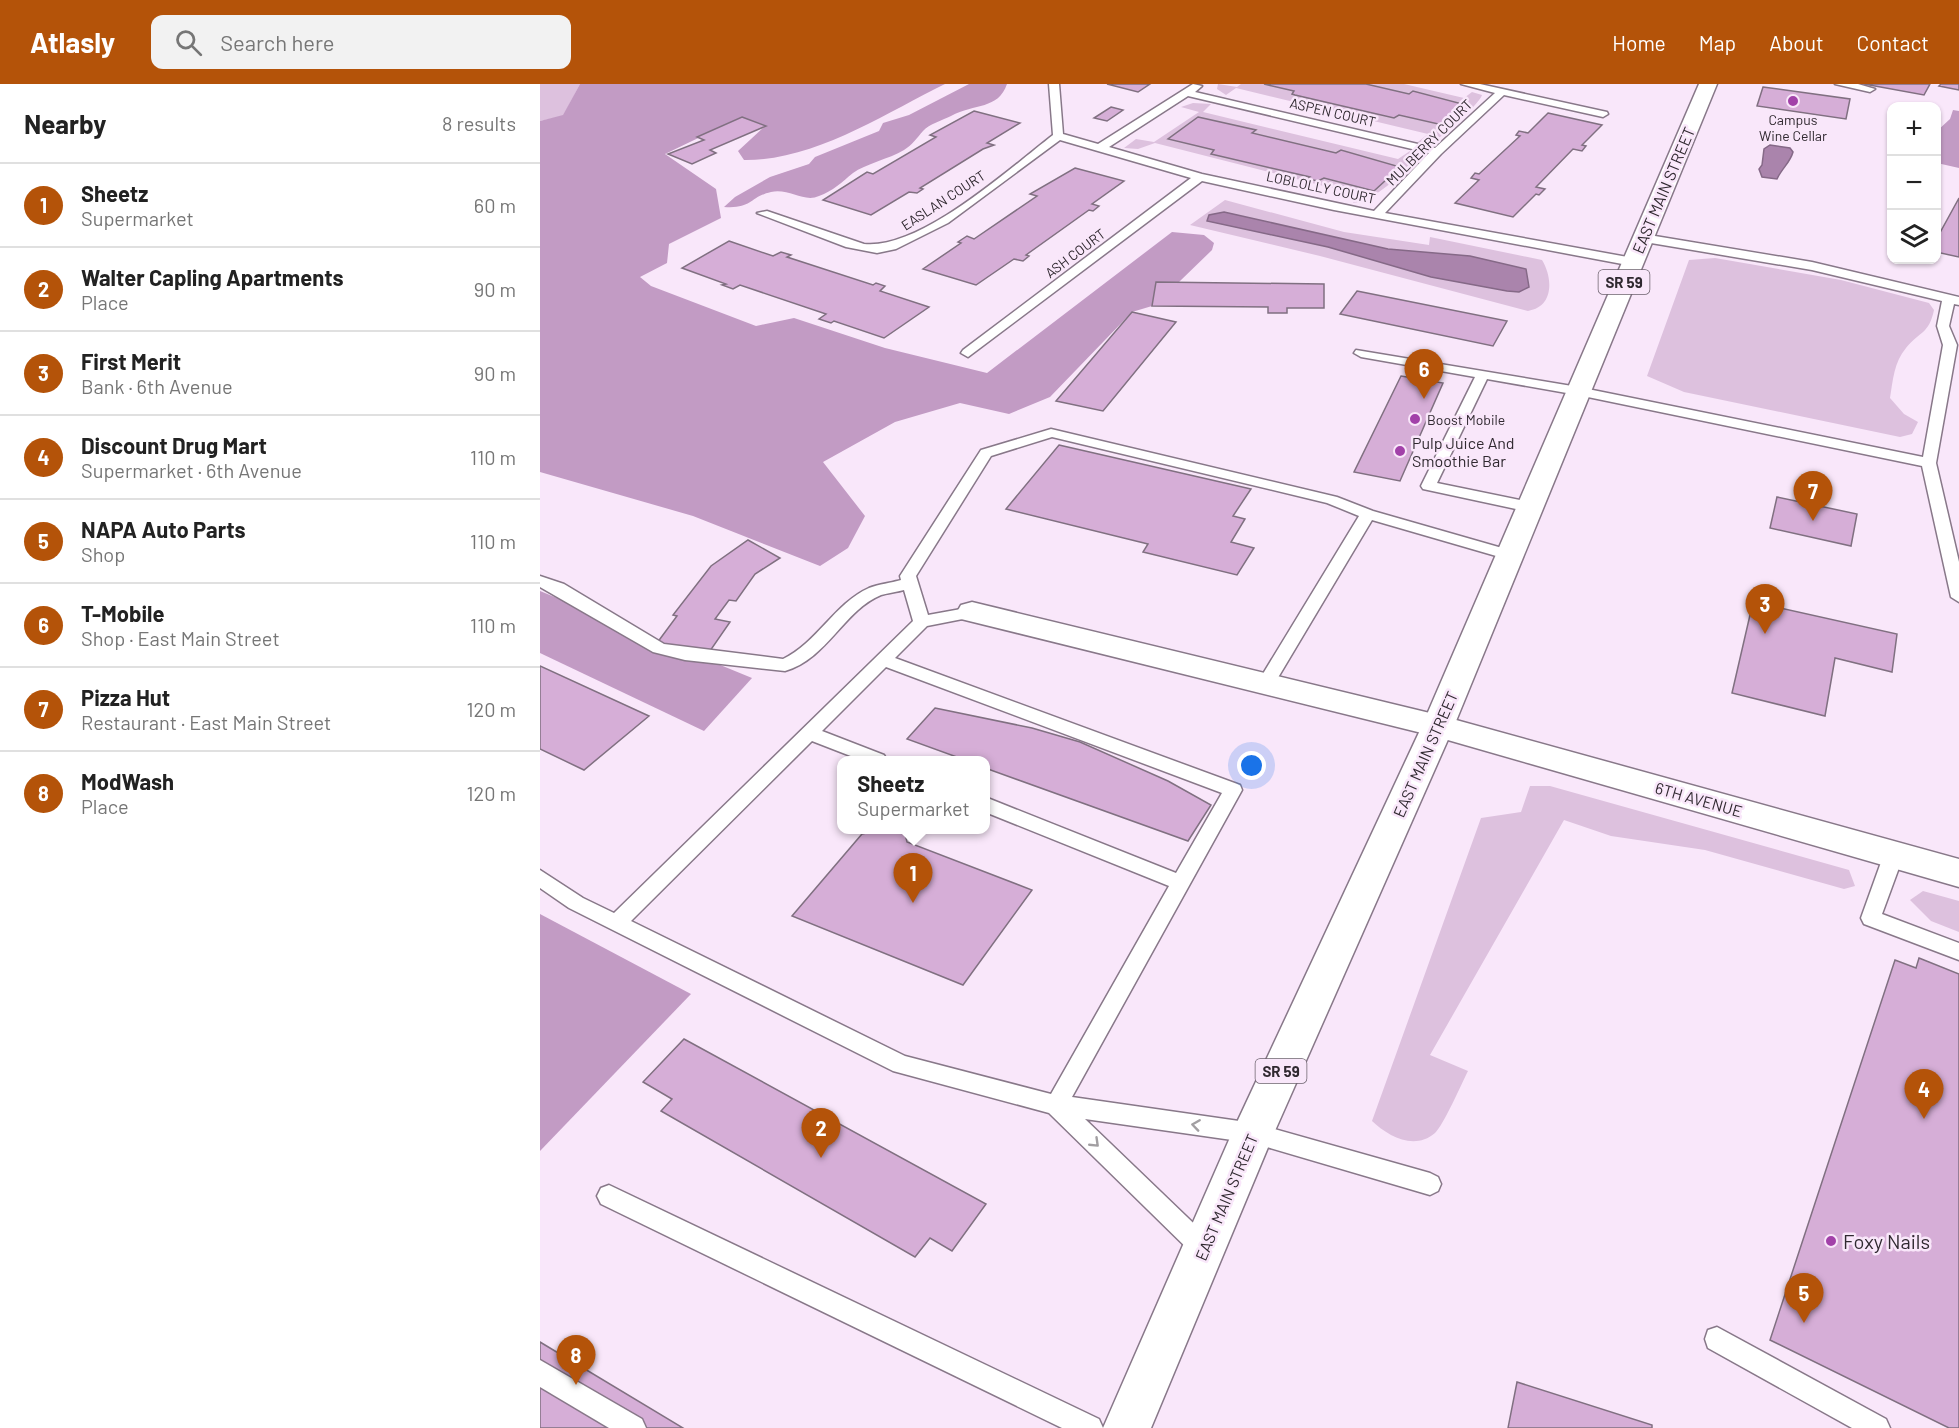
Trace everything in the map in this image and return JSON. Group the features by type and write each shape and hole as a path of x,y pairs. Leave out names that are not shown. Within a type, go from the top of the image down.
{"main road":[{"name":"EAST MAIN STREET","path":"1116,1425 1204,1249 1438,726 1708,84"},
{"name":"6TH AVENUE","path":"972,612 1267,682 1438,726 1959,873"}],"lane":[{"path":"1054,84 1058,136"},
{"path":"1100,148 1200,84"},
{"path":"1466,84 1603,114"},
{"path":"1840,84 1870,89"},
{"name":"MULBERRY COURT","path":"1377,214 1437,152 1502,92"},
{"name":"ASPEN COURT","path":"1187,93 1437,152"},
{"name":"LOBLOLLY COURT","path":"1058,136 1200,177 1377,214 1633,262"},
{"name":"EASLAN COURT","path":"763,213 861,247 879,249 898,246 911,241 974,200 1058,136"},
{"name":"ASH COURT","path":"968,353 1200,177"},
{"path":"1642,238 1812,266 1954,299 1943,326 1954,346 1929,463 1959,597"},
{"path":"1361,353 1578,391 1929,463"},
{"path":"1483,374 1428,486 1530,507"},
{"path":"922,622 908,576 986,453 1051,433 1332,500 1368,514 1510,555"},
{"path":"1267,682 1368,514"},
{"path":"540,581 558,588 659,648 706,657 785,665 804,656 854,607 874,592 911,583"},
{"path":"616,923 922,622 972,612"},
{"path":"884,660 1233,790 1056,1105"},
{"path":"810,733 868,756"},
{"path":"990,806 1181,883"},
{"path":"1894,854 1871,918 1959,952"},
{"path":"540,878 576,903 902,1064 1056,1105 1254,1133 1430,1184"},
{"path":"1056,1105 1204,1249"},
{"path":"609,1196 1116,1425"},
{"path":"1717,1339 1877,1428"},
{"path":"540,1373 633,1428"}],"shaded area":[{"path":"540,84 580,84 563,116 540,121"},
{"path":"580,84 945,84 848,134 796,153 744,160 738,151 764,127 742,117 665,154 716,189 721,218 669,244 667,263 640,277 651,286 756,326 794,318 885,348 987,373 1172,232 1204,235 1214,243 1212,250 1179,282 1156,282 1152,306 1132,312 1050,397 1009,414 960,403 895,422 823,462 865,516 848,548 820,566 693,516 540,472 540,121 563,115"},
{"path":"969,84 1007,84 998,98 992,102 932,124 904,150 858,170 824,194 808,198 778,191 764,194 740,206 724,207 735,197 770,177 809,164 815,157 879,131 883,123 909,115"},
{"path":"1218,84 1237,87 1241,84 1404,84 1464,98 1472,92 1482,95 1455,125 1437,139 1418,142 1428,134 1236,88 1226,95 1217,89"},
{"path":"1193,103 1211,104 1203,112 1398,159 1410,151 1415,156 1404,171 1388,186 1370,197 1353,203 1359,195 1155,143 1138,149 1124,148 1136,139 1154,142 1199,112 1181,107"},
{"path":"1953,110 1959,111 1959,168 1941,164 1941,127 1950,119"},
{"path":"1770,145 1790,148 1793,152 1777,179 1762,177 1759,169 1762,165 1764,149"},
{"path":"1225,200 1344,232 1429,245 1430,237 1542,260 1548,275 1547,298 1543,304 1528,311 1320,256 1190,225"},
{"path":"1224,212 1388,249 1470,256 1526,269 1529,287 1519,292 1507,291 1431,277 1328,247 1207,221 1209,215"},
{"path":"1715,258 1841,280 1929,303 1934,310 1932,318 1927,328 1902,353 1895,372 1890,398 1904,414 1918,422 1912,434 1900,437 1684,392 1647,376 1689,260"},
{"path":"540,591 752,678 704,731 540,653"},
{"path":"1530,786 1550,786 1849,870 1855,886 1844,889 1705,850 1611,836 1564,820 1430,1055 1468,1071 1447,1113 1435,1133 1427,1138 1410,1141 1393,1136 1372,1121 1481,818 1521,812"},
{"path":"1923,891 1959,901 1959,932 1931,921 1910,900"},
{"path":"540,914 691,994 540,1151"}],"building":[{"path":"1107,84 1150,84 1138,92"},
{"path":"1264,84 1366,84 1409,94 1413,91 1470,106 1447,126 1399,115 1394,118 1295,95 1292,94 1294,91"},
{"path":"1864,84 1930,84 1924,95"},
{"path":"1959,84 1959,90 1939,86"},
{"path":"1763,87 1850,99 1846,119 1757,106"},
{"path":"1111,107 1123,110 1107,121 1094,118"},
{"path":"974,111 1020,123 987,143 994,145 983,149 920,188 923,189 917,193 909,192 871,215 823,200 867,172 873,174 936,137 930,135"},
{"path":"1548,113 1602,125 1582,145 1586,146 1582,151 1573,149 1536,187 1545,189 1539,195 1536,194 1513,217 1455,203 1479,180 1471,178 1475,173 1479,174 1520,136 1516,135 1519,131 1528,133"},
{"path":"742,117 766,126 710,150 716,153 692,164 668,154 704,140 697,137"},
{"path":"1198,117 1256,130 1252,133 1336,153 1341,150 1400,167 1374,191 1324,178 1318,181 1308,179 1310,177 1211,154 1214,150 1168,139"},
{"path":"1075,168 1124,181 1092,204 1099,206 1093,211 1089,210 1026,255 1029,256 1023,261 1014,259 976,285 923,269 961,243 958,242 967,236 974,239 1037,196 1030,194"},
{"path":"1959,198 1959,257 1941,253 1941,231"},
{"path":"729,241 773,256 781,252 791,255 787,257 873,285 876,283 885,286 880,291 929,307 884,338 834,321 831,323 819,319 826,314 740,285 733,289 722,285 726,284 682,268"},
{"path":"1156,282 1324,284 1324,308 1287,308 1287,313 1268,313 1268,307 1152,306"},
{"path":"1357,291 1507,321 1493,346 1340,314"},
{"path":"1132,312 1176,322 1103,411 1056,401"},
{"path":"1401,376 1443,383 1400,481 1354,472"},
{"path":"1059,445 1251,489 1233,516 1245,519 1231,542 1254,548 1237,575 1143,552 1148,544 1006,509"},
{"path":"1777,497 1857,514 1851,546 1770,528"},
{"path":"748,540 780,558 755,574 736,601 729,600 715,619 730,622 710,651 657,643 677,616 673,615 711,566"},
{"path":"1753,602 1897,634 1892,672 1835,658 1825,716 1732,693"},
{"path":"540,666 649,716 584,770 540,749"},
{"path":"935,708 1032,728 1080,742 1168,781 1211,805 1188,841 990,770 990,756 954,756 907,739"},
{"path":"862,834 905,834 907,842 1032,890 963,985 792,916"},
{"path":"1919,958 1959,974 1959,1428 1949,1428 1770,1340 1895,960 1916,968"},
{"path":"684,1039 986,1204 952,1251 930,1238 915,1257 661,1111 672,1099 643,1082"},
{"path":"540,1342 683,1428 540,1428"},
{"path":"1517,1382 1652,1425 1652,1428 1508,1428"}],"place":[{"name":"Campus Wine Cellar","path":"1793,101"},
{"name":"T-Mobile","path":"1424,399"},
{"name":"Boost Mobile","path":"1415,419"},
{"name":"Pulp Juice And Smoothie Bar","path":"1400,451"},
{"name":"Pizza Hut","path":"1813,521"},
{"name":"First Merit","path":"1765,634"},
{"name":"Sheetz","path":"913,903"},
{"name":"Discount Drug Mart","path":"1924,1119"},
{"name":"Walter Capling Apartments","path":"821,1158"},
{"name":"Foxy Nails","path":"1831,1241"},
{"name":"NAPA Auto Parts","path":"1804,1323"},
{"name":"ModWash","path":"576,1385"}]}
